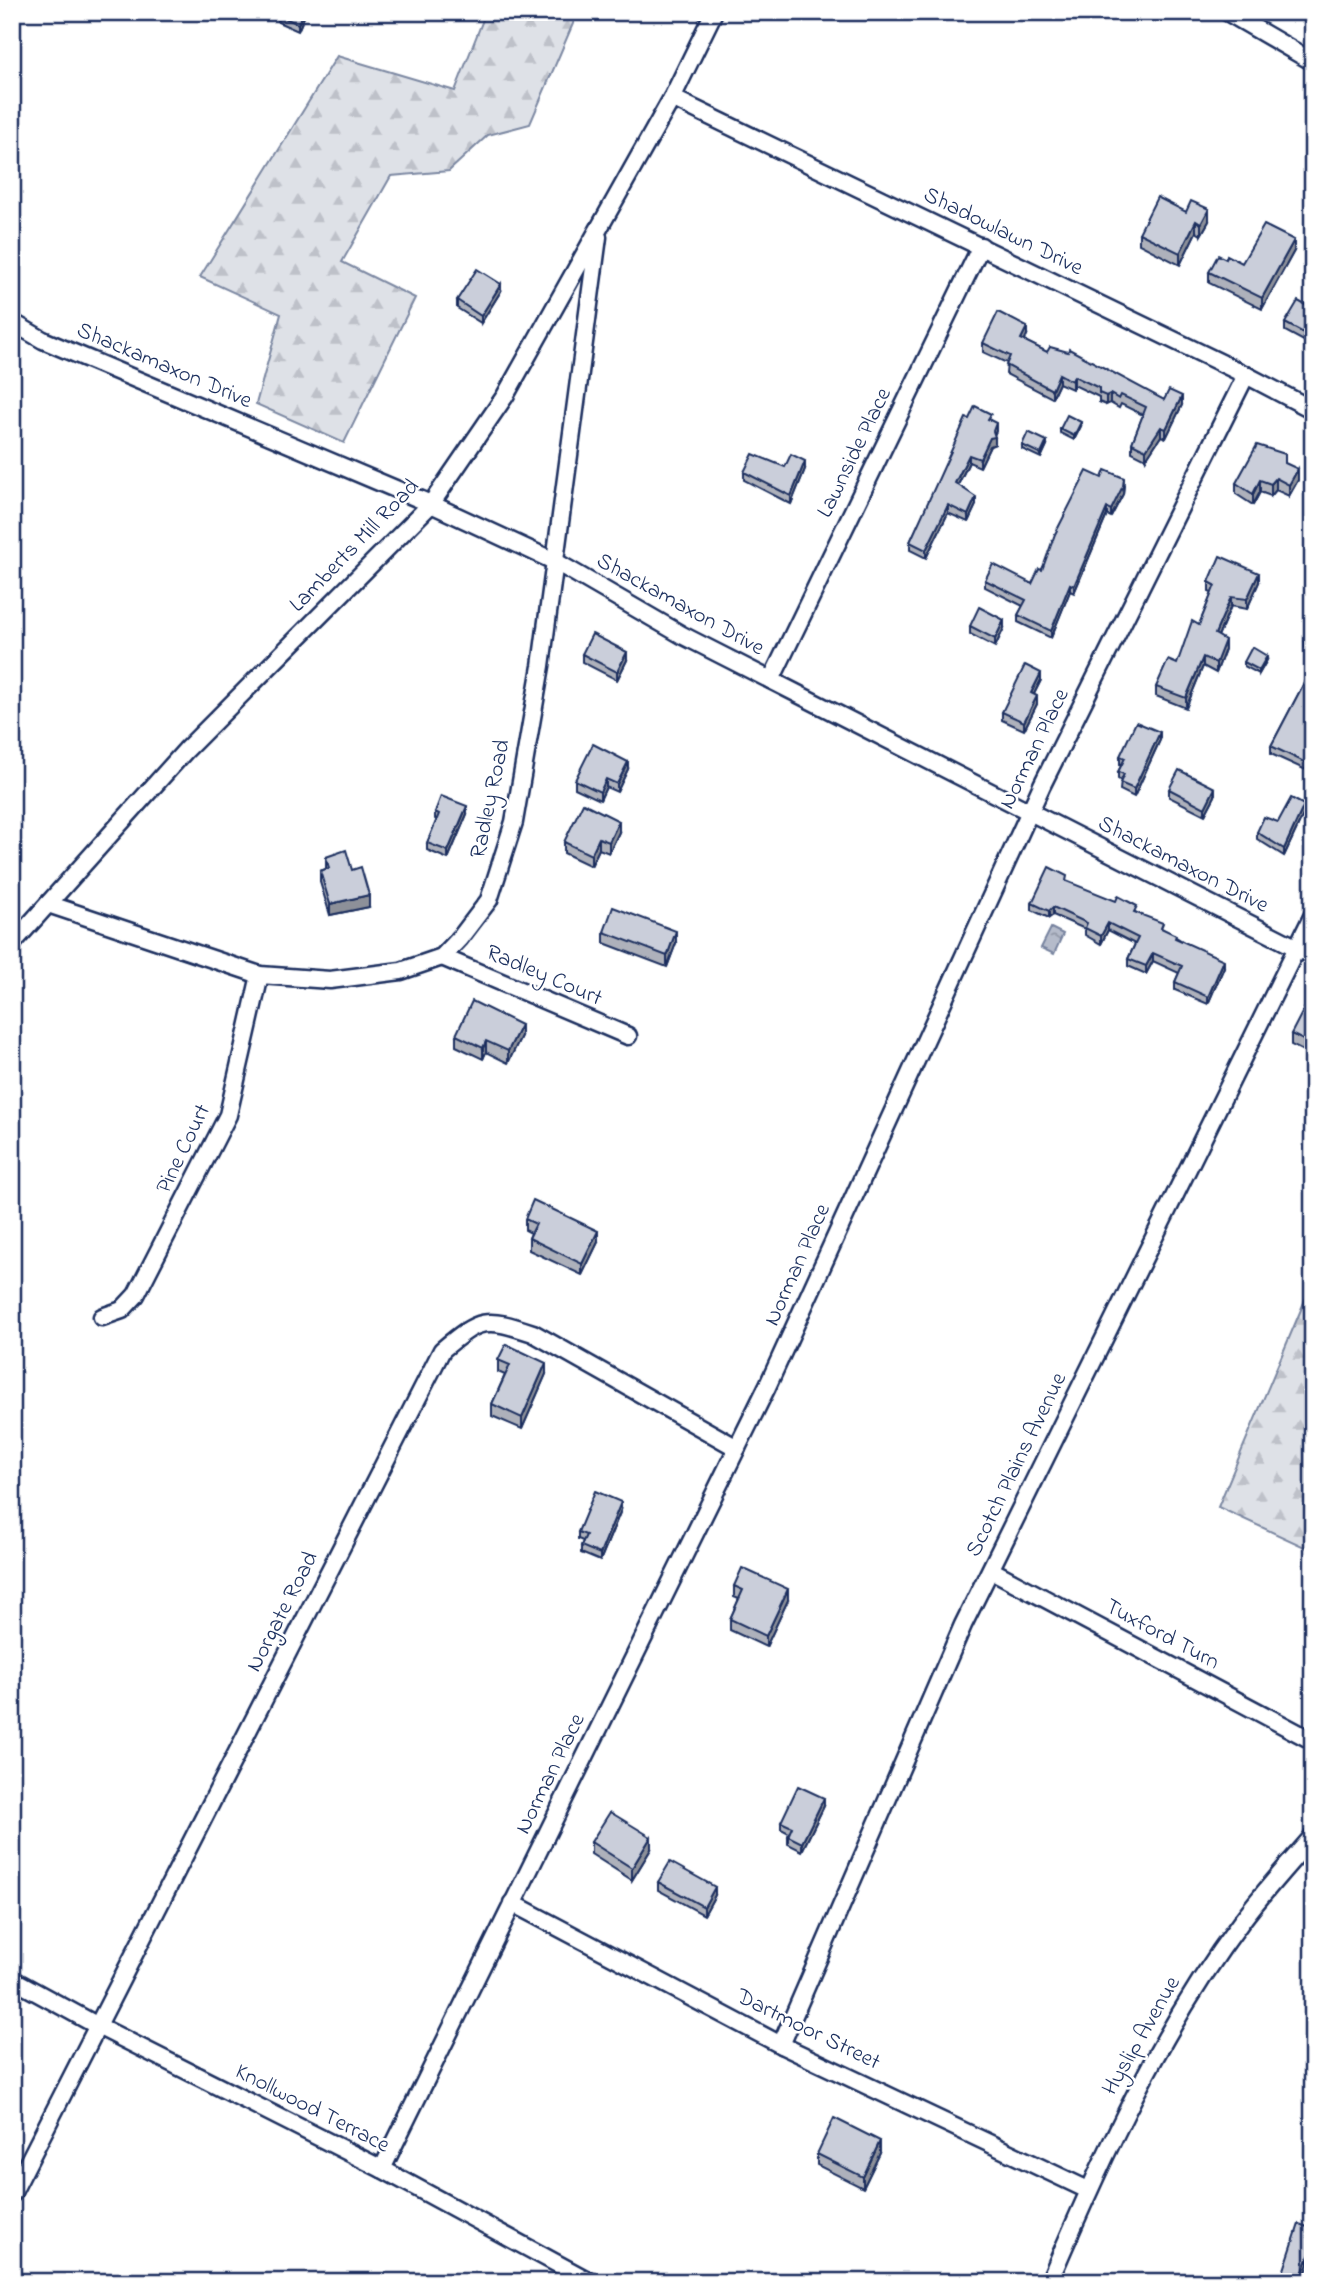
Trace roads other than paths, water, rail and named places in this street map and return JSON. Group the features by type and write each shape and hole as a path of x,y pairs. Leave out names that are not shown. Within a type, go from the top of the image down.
{"street":[{"name":"Lamberts Mill Road","path":"12,944 186,750 431,504 505,396 672,98 713,12"},
{"path":"1227,12 1313,62"},
{"name":"Shadowlawn Drive","path":"672,98 981,246 1313,410"},
{"name":"Radley Road","path":"442,957 489,900 513,822 556,562 599,228"},
{"name":"Lawnside Place","path":"771,680 981,246"},
{"name":"Shackamaxon Drive","path":"12,322 43,340 431,504 556,562 682,635 1313,956"},
{"name":"Norman Place","path":"382,2169 737,1448 1029,812 1246,375"},
{"path":"48,904 260,975 330,980 401,971 442,957"},
{"name":"Scotch Plains Avenue","path":"781,2045 963,1625 1313,915"},
{"name":"Radley Court","path":"442,957 628,1036"},
{"name":"Pine Court","path":"102,1317 122,1310 136,1295 228,1115 260,975"},
{"name":"Norgate Road","path":"12,2194 442,1350 472,1325 499,1322 533,1333 737,1448"},
{"name":"Tuxford Turn","path":"990,1570 1313,1741"},
{"name":"Hyslip Avenue","path":"1049,2282 1119,2121 1186,2003 1241,1921 1313,1836"},
{"name":"Dartmoor Street","path":"512,1903 781,2045 1088,2190"},
{"name":"Knollwood Terrace","path":"12,1979 98,2026 382,2169 590,2282"}],"water":[{"path":"1051,928 1063,934 1054,954 1041,948"}]}
